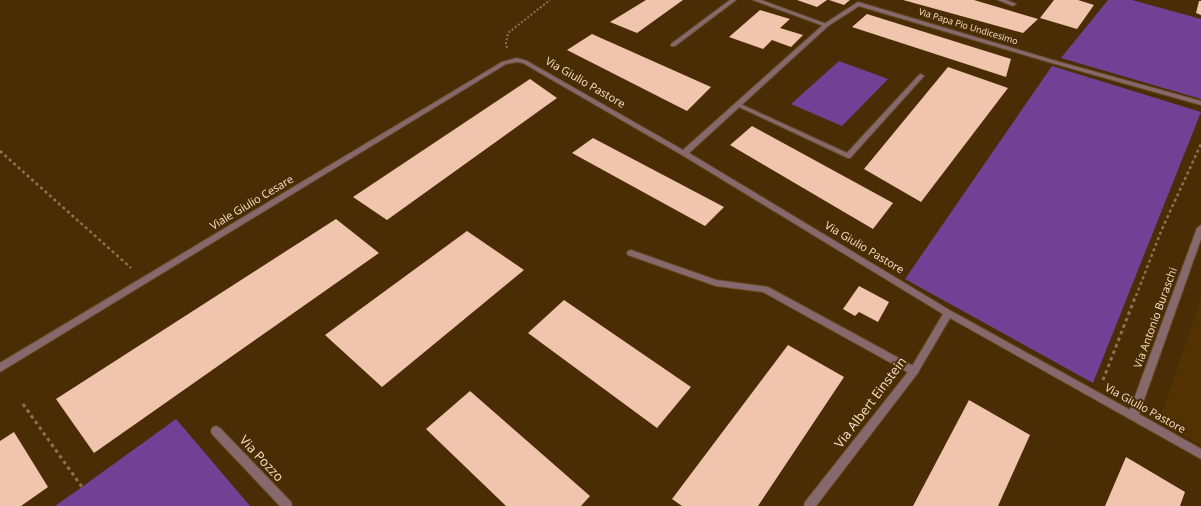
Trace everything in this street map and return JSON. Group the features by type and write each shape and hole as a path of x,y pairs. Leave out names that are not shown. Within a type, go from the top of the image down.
{"street":[{"path":"673,45 733,0"},
{"path":"756,0 826,25"},
{"path":"1001,0 1013,4"},
{"name":"Via Papa Pio Undicesimo","path":"684,153 826,25 860,2 1054,62 1201,102"},
{"name":"Via Giulio Pastore","path":"517,60 525,62 684,153 948,313 1201,454"},
{"name":"Viale Giulio Cesare","path":"0,368 504,63 517,60"},
{"path":"738,105 848,156 921,76"},
{"name":"Via Antonio Buraschi","path":"1133,416 1201,228"},
{"path":"631,253 716,283 765,289 914,371"},
{"name":"Via Albert Einstein","path":"808,506 914,371 948,313"},
{"name":"Via Pozzo","path":"216,431 287,506"}],"path":[{"path":"517,60 508,53 506,43 508,33 550,0"},
{"path":"1096,396 1162,229 1201,144"},
{"path":"0,151 144,281"},
{"path":"23,404 82,487"}],"shaded area":[{"path":"1108,0 1132,0 1201,19 1201,99 1061,58"},
{"path":"839,61 888,79 842,126 791,104"},
{"path":"1052,66 1201,112 1093,383 905,279"},
{"path":"1201,298 1201,445 1159,422"},
{"path":"176,419 250,506 55,506 82,487"}],"building":[{"path":"646,0 683,0 637,33 610,22"},
{"path":"797,0 827,0 817,7"},
{"path":"829,0 850,0 844,5"},
{"path":"903,0 974,0 1038,19 1023,33"},
{"path":"1054,0 1078,0 1094,5 1077,29 1040,18"},
{"path":"1199,1 1201,1 1201,15 1196,13"},
{"path":"760,10 790,19 780,28 803,35 791,47 772,40 763,49 729,37"},
{"path":"867,14 1011,59 1006,77 852,27"},
{"path":"592,34 711,87 687,111 567,50"},
{"path":"948,67 1008,88 921,202 864,169"},
{"path":"530,79 557,98 387,220 353,197"},
{"path":"752,126 893,203 873,229 730,145"},
{"path":"593,138 724,207 705,226 572,153"},
{"path":"336,219 379,253 94,453 56,399"},
{"path":"467,231 524,270 382,387 325,335"},
{"path":"859,286 889,302 878,322 859,312 855,316 843,309"},
{"path":"564,300 691,387 657,428 528,333"},
{"path":"788,345 844,377 758,506 682,506 672,499"},
{"path":"470,391 590,496 581,506 506,506 426,429"},
{"path":"969,400 1030,435 998,506 913,506"},
{"path":"14,432 48,487 21,506 0,506 0,441"},
{"path":"1126,457 1185,492 1180,506 1105,506"}]}
